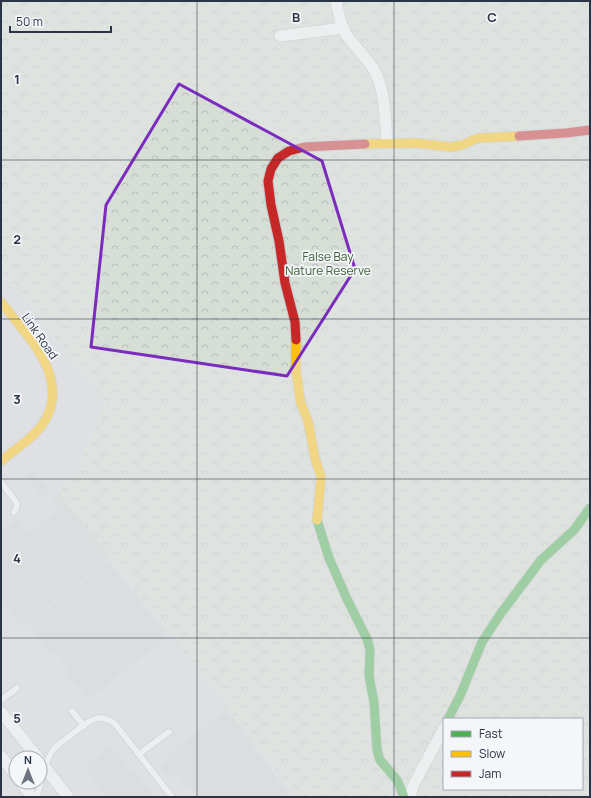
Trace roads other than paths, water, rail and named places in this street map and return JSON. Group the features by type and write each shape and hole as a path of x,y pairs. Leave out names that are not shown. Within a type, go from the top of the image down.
{"street":[{"path":"336,1 344,28 374,70 381,89 385,111 387,143"},
{"path":"280,36 344,28"},
{"path":"404,797 397,780 380,760 377,750 374,702 369,676 370,649 329,558 317,518 321,478 315,458 308,421 301,404 296,372 294,322 285,283 279,241 271,205 268,181 271,169 278,158 289,151 304,147 416,143 451,147 462,145 478,138 566,133 590,130"},
{"name":"Link Road","path":"1,302 42,354 51,373 53,394 49,413 38,430 1,461"},
{"path":"449,718 460,696 482,642 501,613 541,560 574,530 590,508"},
{"path":"1,712 32,750"},
{"path":"410,797 414,784 443,730"},
{"path":"1,756 8,765"},
{"path":"48,771 68,797"}],"lane":[{"path":"1,482 17,503 14,512"},
{"path":"1,700 17,688"},
{"path":"72,711 84,726"},
{"path":"48,757 54,749 91,720 101,718 111,721 116,725 172,797"},
{"path":"139,754 169,732"}],"park label":[{"name":"False Bay Nature Reserve","path":"328,263"}]}
